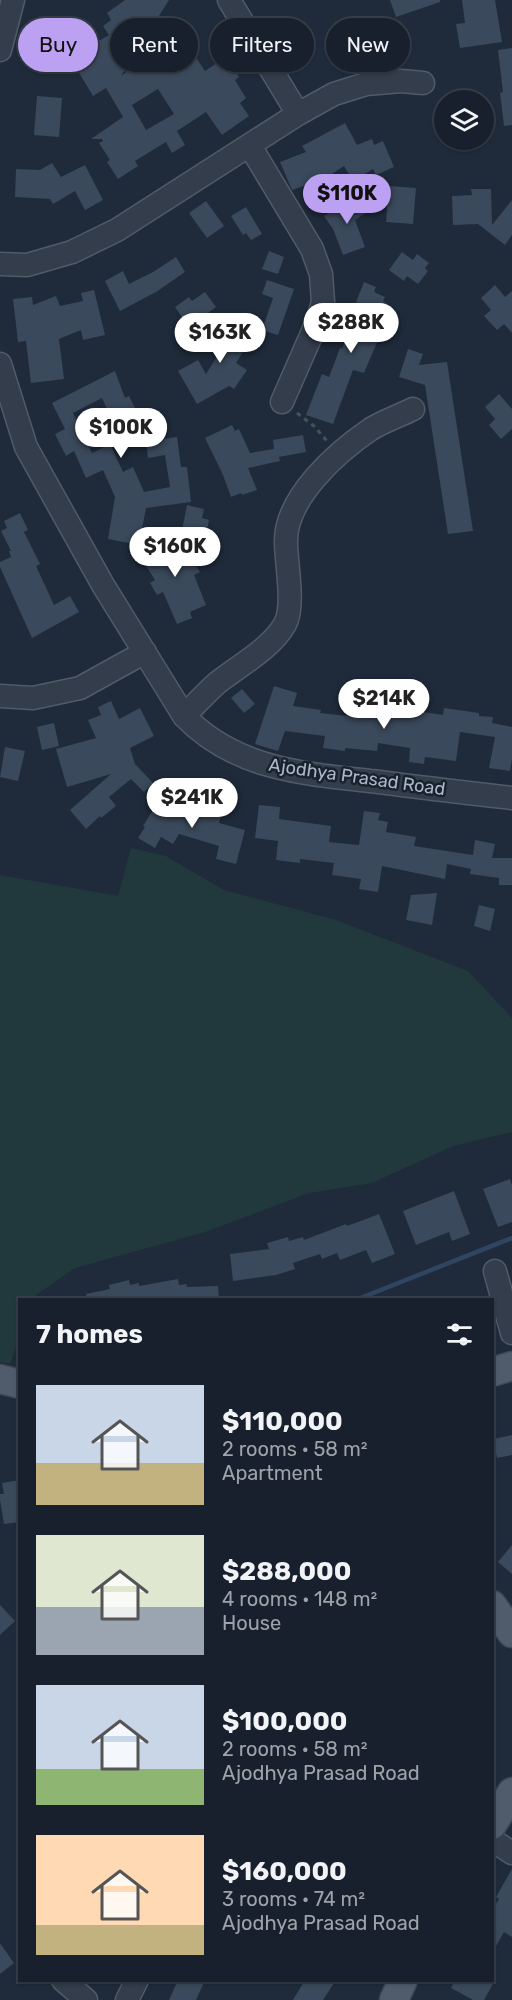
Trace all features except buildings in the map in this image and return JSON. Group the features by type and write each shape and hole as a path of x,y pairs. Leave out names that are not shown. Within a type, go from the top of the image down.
{"main road":[{"path":"494,1371 512,1366"},
{"path":"0,1379 18,1384"},
{"path":"494,1608 512,1634"},
{"path":"494,1822 512,1792"},
{"path":"394,2000 403,1982"}],"street":[{"path":"0,50 13,0"},
{"path":"229,0 298,114"},
{"path":"0,264 27,265 72,252 117,230 298,114 334,94 366,84 401,81 423,83"},
{"path":"250,146 312,249 321,274 323,302 317,322 282,402"},
{"name":"Ajodhya Prasad Road","path":"0,363 26,447 103,585 184,716 193,726 229,751 272,767 335,777 512,798"},
{"path":"184,716 214,686 270,642 286,623 290,597 286,540 290,517 304,492 339,453 373,428 413,409"},
{"path":"0,696 33,698 80,688 145,652"},
{"path":"495,1271 512,1333"},
{"path":"494,1841 512,1853"},
{"path":"65,1982 86,2000"},
{"path":"127,2000 136,1982"}],"path":[{"path":"282,402 314,426 339,453"}],"green space":[{"path":"131,848 166,856 224,890 336,920 468,971 512,1018 512,1132 453,1146 372,1183 309,1193 205,1232 75,1268 34,1298 18,1298 18,1341 10,1364 0,1362 0,875 118,896"}],"waterway":[{"path":"361,1298 512,1238"}]}
